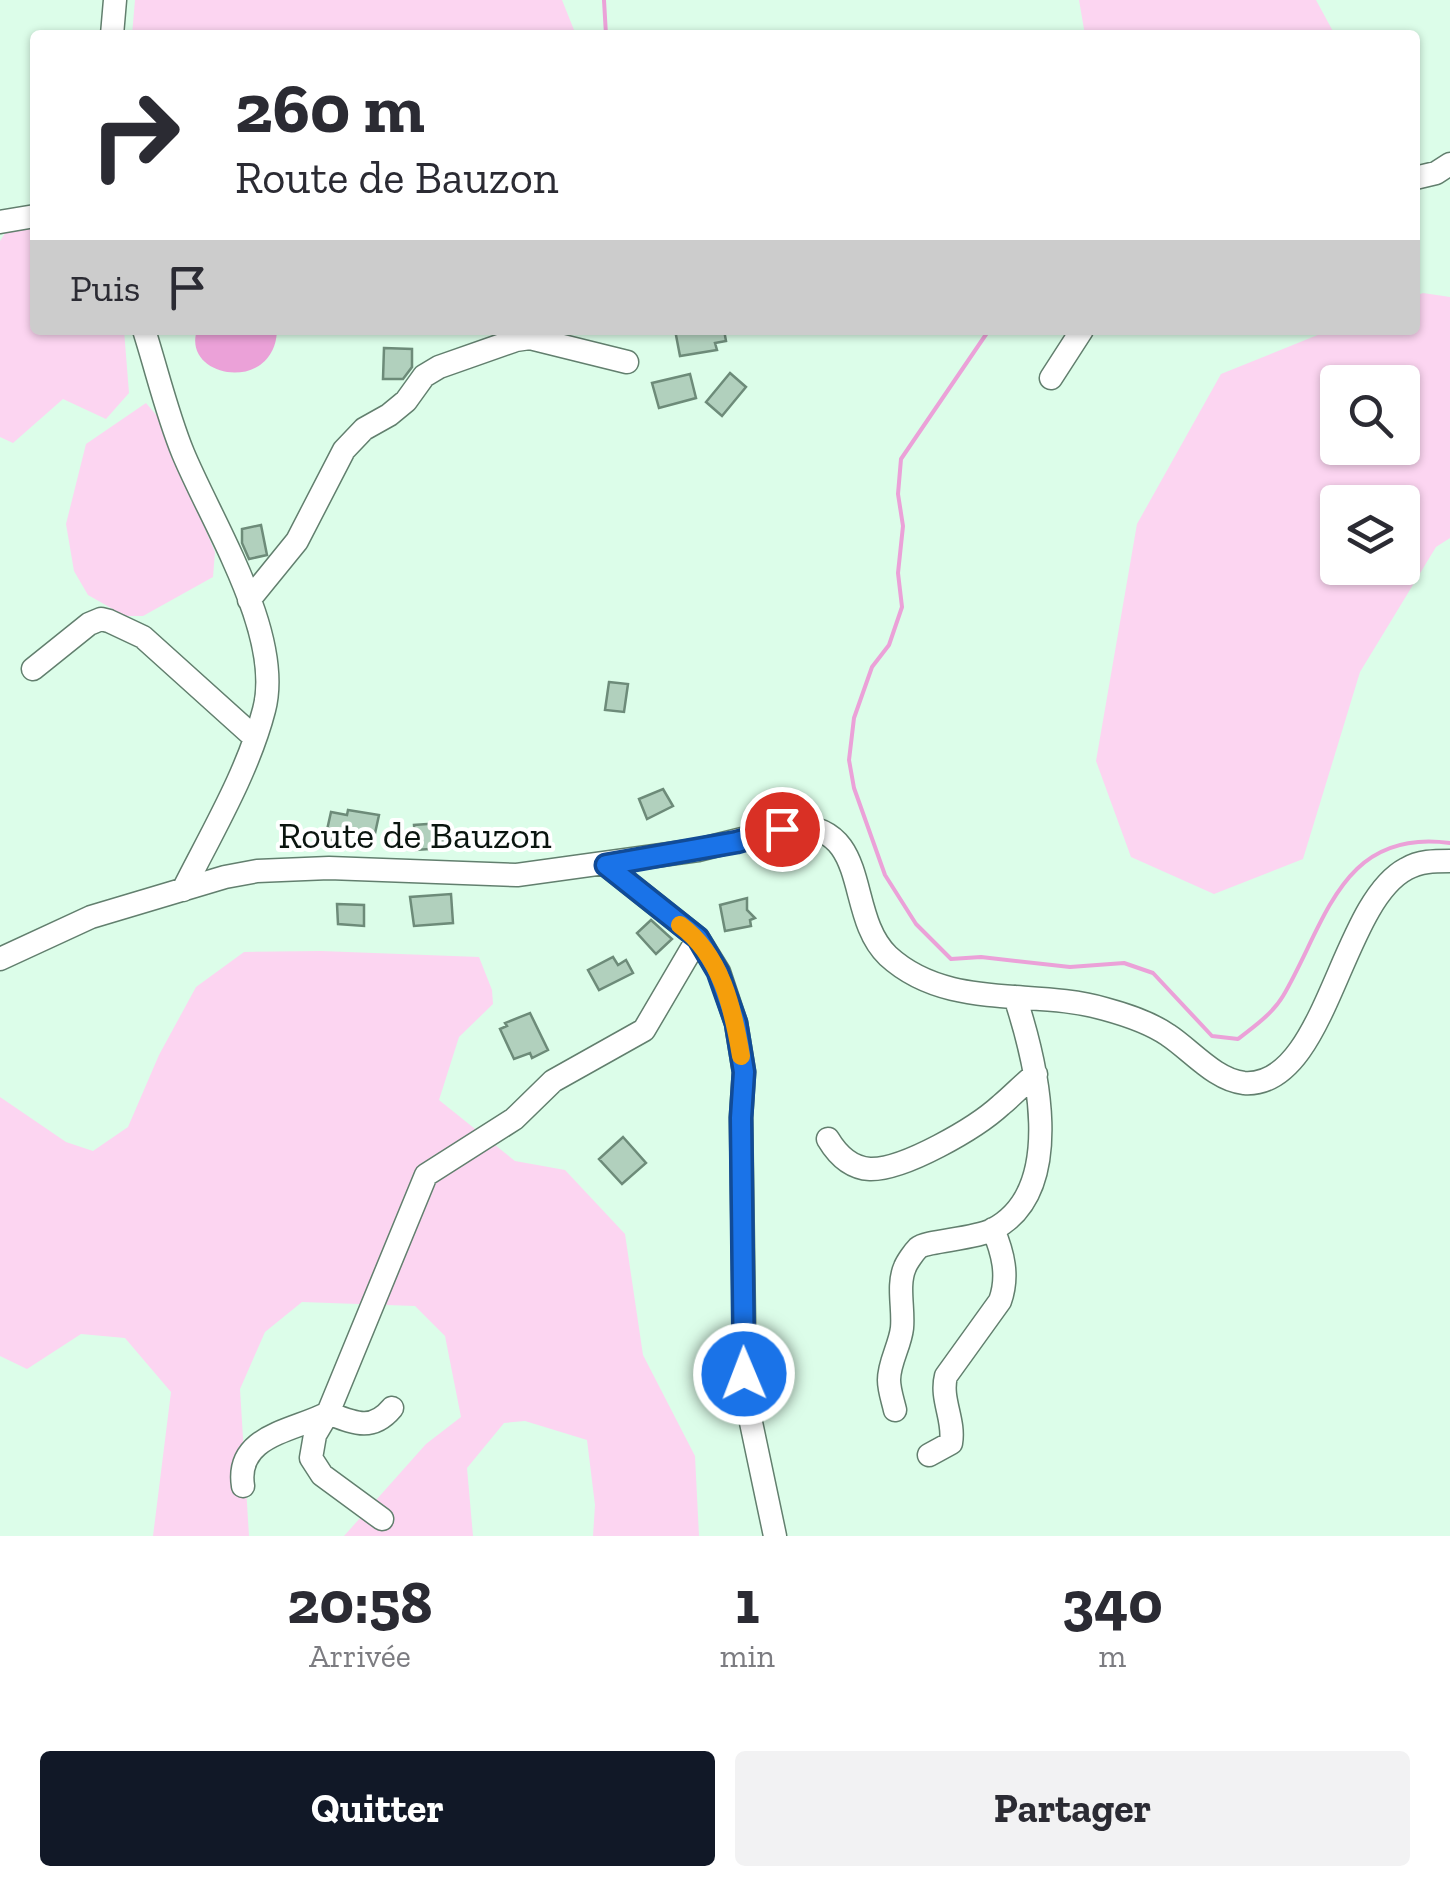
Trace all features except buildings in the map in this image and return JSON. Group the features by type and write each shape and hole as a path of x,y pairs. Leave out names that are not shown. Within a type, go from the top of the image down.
{"street":[{"path":"112,30 115,0"},
{"path":"1420,177 1450,164"},
{"path":"0,222 30,217"},
{"path":"146,335 182,450 249,600 264,644 268,676 264,710 254,737 232,792 183,890"},
{"path":"1050,378 1079,335"},
{"path":"249,600 297,541 344,450 364,429 406,401 424,376 516,340 546,342 627,362"},
{"path":"33,668 88,624 108,620 142,637 254,737"},
{"name":"Route de Bauzon","path":"0,960 91,916 224,877 291,868 518,875 606,865 737,842 795,826 824,831 844,849 872,936 899,965 936,984 984,995 1082,1002 1127,1015 1166,1034 1224,1077 1245,1083 1272,1076 1302,1049 1368,911 1392,880 1405,869 1427,861 1450,861"},
{"path":"606,865 698,938 718,972 736,1023 744,1072 741,1118 745,1394 776,1536"},
{"path":"382,1519 322,1475 311,1458 316,1434 426,1175 514,1119 553,1081 644,1030 698,938"},
{"path":"895,1410 889,1382 902,1326 904,1268 918,1248 959,1241 994,1229 1020,1207 1033,1181 1040,1130 1036,1074 1015,997"},
{"path":"828,1139 838,1155 854,1165 868,1169 884,1167 978,1122 1036,1074"},
{"path":"929,1455 951,1443 953,1430 943,1387 946,1376 1000,1301 1005,1286 1002,1250 994,1229"},
{"path":"243,1486 241,1471 245,1458 263,1441 286,1428 328,1413 360,1426 382,1420 392,1408"}],"shaded area":[{"path":"135,0 562,0 574,30 132,30"},
{"path":"1079,0 1316,0 1332,30 1084,30"},
{"path":"30,228 30,335 124,335 129,393 106,419 63,399 13,443 0,437 0,241 7,230"},
{"path":"1420,294 1450,297 1450,538 1436,547 1420,573 1420,485 1320,485 1320,585 1413,585 1360,672 1303,859 1214,894 1131,857 1096,761 1137,524 1221,374 1318,335 1420,335"},
{"path":"197,335 276,335 272,350 261,364 247,371 215,368 202,360 196,347"},
{"path":"146,403 158,417 215,552 213,577 143,616 125,616 88,595 74,571 66,524 86,444"},
{"path":"244,952 479,957 492,990 493,1004 459,1037 439,1100 515,1161 565,1170 625,1234 643,1355 695,1456 699,1536 593,1536 595,1505 587,1440 525,1421 504,1423 467,1468 473,1536 344,1536 426,1444 461,1417 445,1336 415,1306 302,1302 265,1332 240,1389 249,1536 153,1536 171,1392 125,1338 81,1334 27,1369 0,1356 0,1097 66,1142 93,1151 128,1127 159,1055 196,987"}],"waterway":[{"path":"604,0 606,30"},
{"path":"986,335 901,459 898,494 903,526 898,573 902,607 889,645 872,667 854,718 849,760 854,788 885,875 916,924 951,959 981,957 1070,967 1124,963 1153,973 1212,1036 1238,1039 1279,1002 1326,912 1342,886 1361,866 1384,850 1413,842 1450,843"}],"slow traffic":[{"path":"680,925 698,938 718,972 736,1023 741,1056"}],"route":[{"path":"744,1374 744,1072 736,1023 718,972 698,938 606,865 737,842 782,829"}]}
